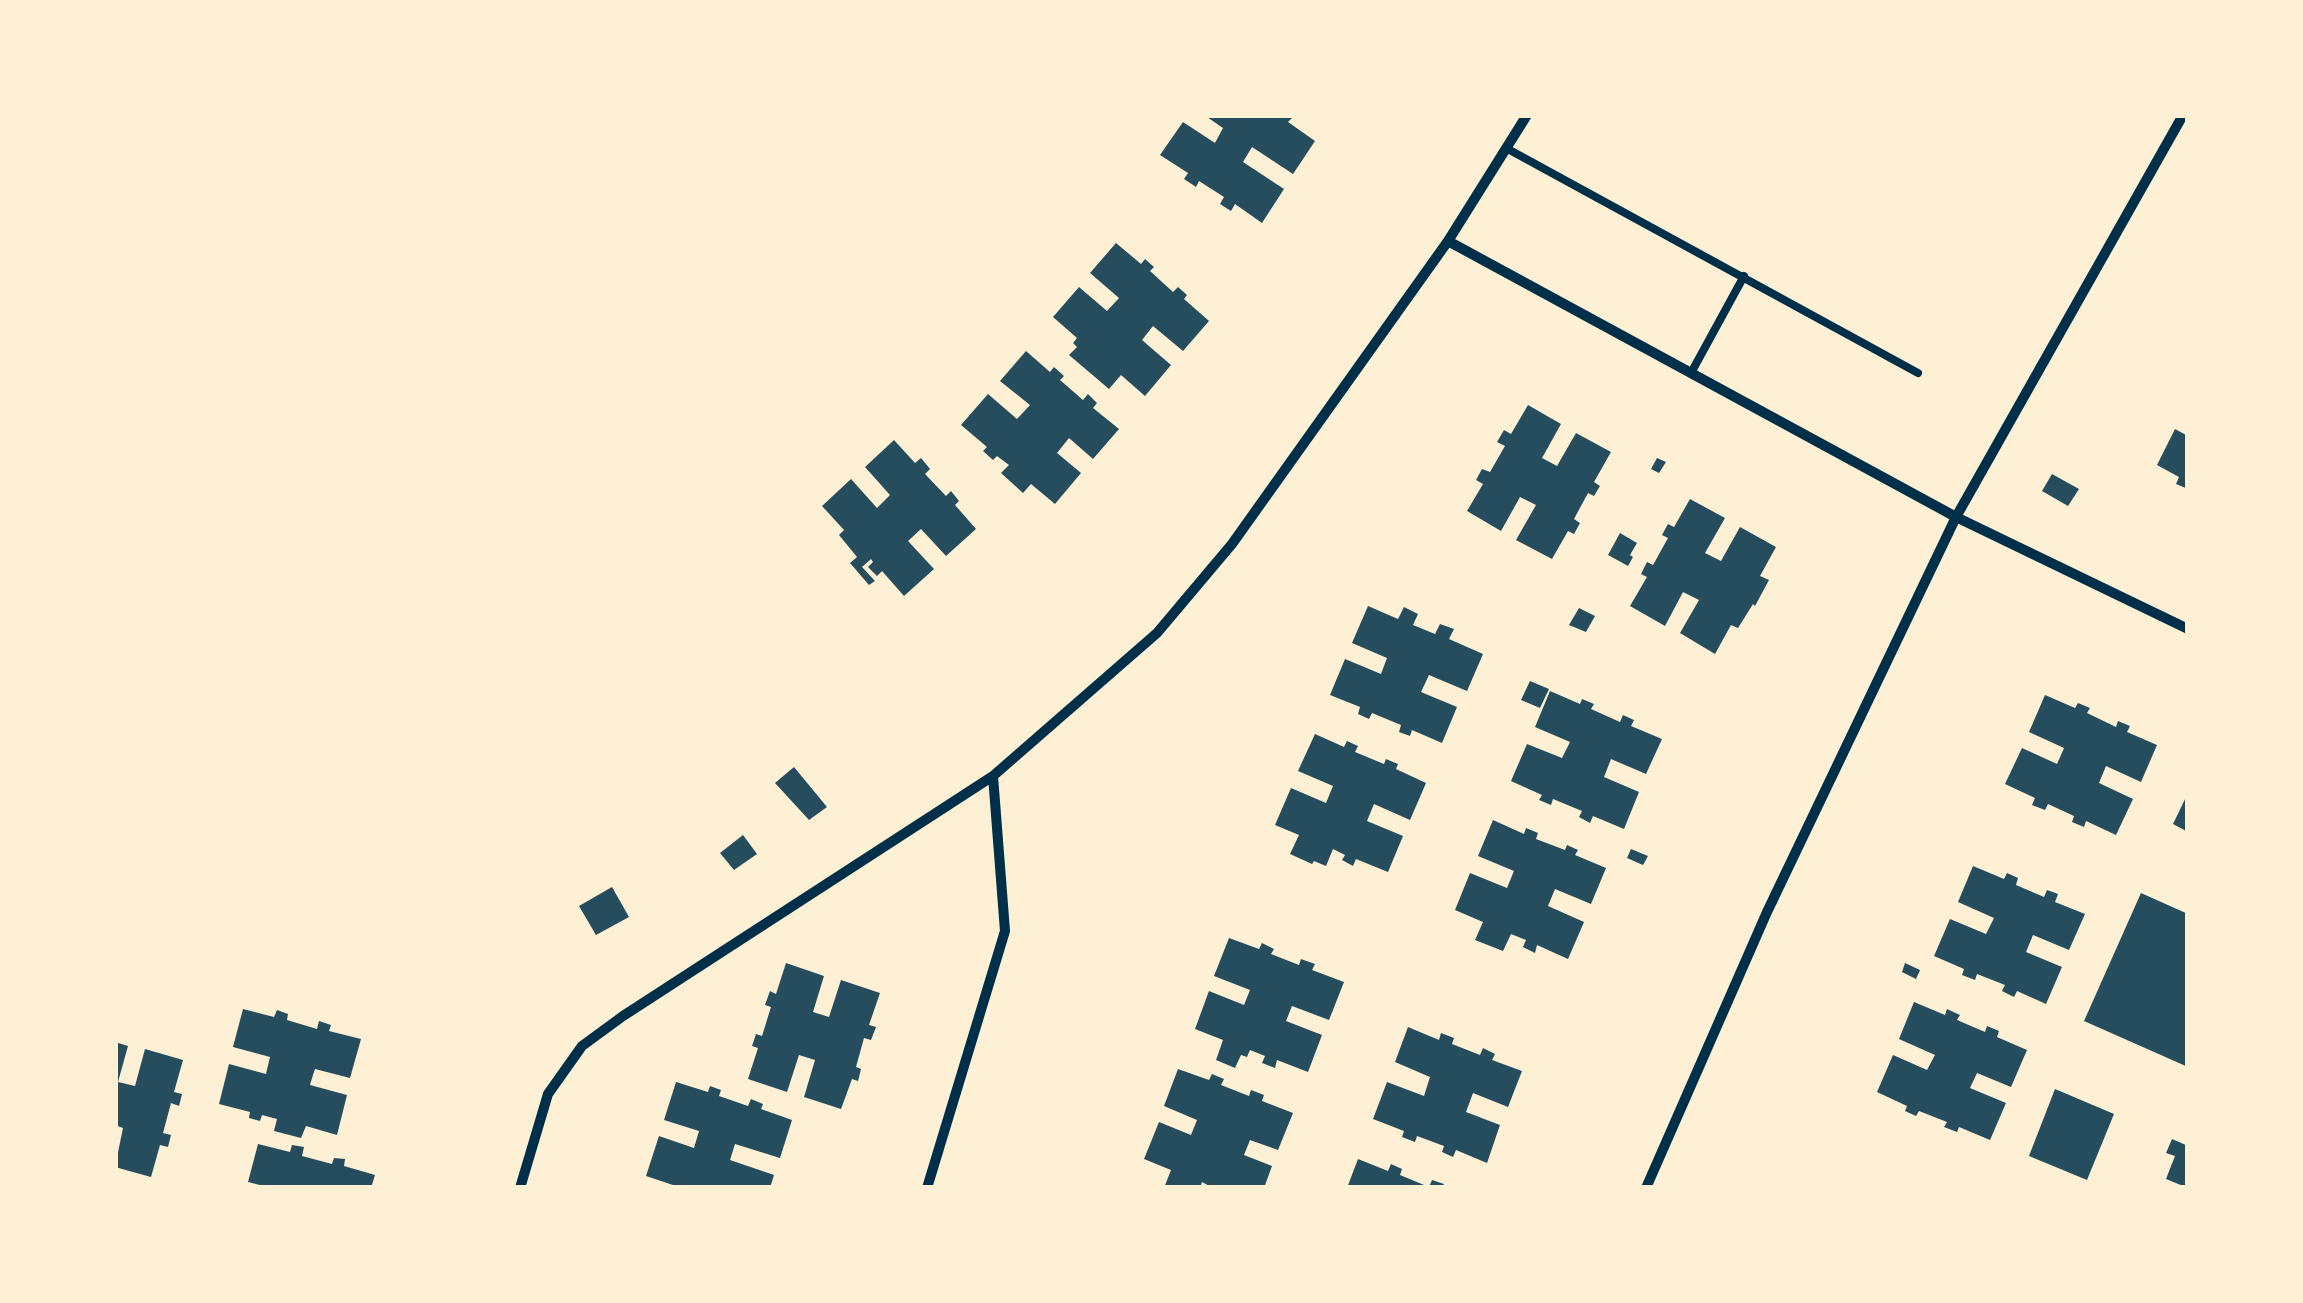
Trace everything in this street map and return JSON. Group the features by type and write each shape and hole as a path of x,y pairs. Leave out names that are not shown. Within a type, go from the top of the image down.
{"street":[{"path":"520,1188 548,1094 582,1046 993,776 1157,633 1232,544 1448,241 1527,115"},
{"path":"1646,1188 1767,912 1956,517 2183,115"},
{"path":"1448,241 1956,517 2188,629"},
{"path":"927,1188 1005,931 993,776"}],"lane":[{"path":"1506,148 1918,374"},
{"path":"1692,373 1744,276"}],"building":[{"path":"1204,115 1288,115 1292,118 1288,122 1315,141 1293,174 1252,147 1243,162 1284,189 1262,223 1235,204 1231,211 1220,204 1224,197 1199,181 1196,187 1184,179 1188,173 1160,155 1183,122 1215,143 1223,128"},
{"path":"1116,243 1141,264 1145,259 1154,267 1150,271 1173,292 1178,287 1187,295 1184,299 1209,321 1183,351 1153,326 1142,340 1171,365 1145,396 1121,375 1109,389 1069,355 1077,347 1073,343 1077,338 1053,317 1079,287 1107,311 1119,298 1090,273"},
{"path":"1026,351 1050,372 1054,367 1064,376 1060,380 1083,400 1088,394 1097,403 1093,408 1119,429 1093,459 1069,438 1057,453 1081,473 1055,504 1031,484 1023,493 1001,473 1009,465 997,456 993,460 983,451 987,447 961,425 988,394 1017,419 1030,405 1000,381"},
{"path":"1528,405 1561,424 1542,458 1557,466 1576,433 1611,452 1594,482 1600,486 1594,496 1588,493 1574,519 1580,523 1574,534 1568,531 1552,559 1516,540 1536,505 1520,497 1501,531 1467,511 1483,484 1476,480 1482,469 1490,472 1505,446 1497,442 1504,430 1511,434"},
{"path":"2175,429 2188,436 2188,489 2176,484 2179,477 2157,465"},
{"path":"894,440 915,463 921,458 930,469 925,474 946,496 951,491 959,501 955,505 976,529 946,556 921,529 908,541 934,569 904,596 882,571 877,576 868,567 871,559 862,567 875,581 869,585 850,563 857,557 839,535 844,530 822,506 851,479 877,508 890,495 865,467"},
{"path":"1657,458 1666,462 1659,473 1651,469"},
{"path":"2052,474 2079,489 2068,506 2042,491"},
{"path":"1690,499 1725,518 1705,553 1721,561 1740,527 1776,547 1760,576 1769,580 1755,606 1738,628 1731,625 1715,654 1680,633 1699,600 1683,592 1665,626 1630,606 1647,577 1641,574 1647,562 1653,565 1668,538 1662,535 1668,524 1674,527"},
{"path":"1620,533 1637,543 1628,566 1608,555"},
{"path":"1368,606 1398,619 1404,607 1418,614 1413,625 1435,634 1440,624 1454,629 1449,639 1483,654 1467,691 1429,675 1421,692 1457,707 1442,743 1412,730 1410,736 1399,732 1401,725 1372,713 1369,719 1358,714 1360,707 1330,695 1345,659 1381,674 1387,658 1352,643"},
{"path":"1579,608 1595,616 1586,632 1569,625"},
{"path":"1530,681 1549,689 1540,708 1521,700"},
{"path":"1550,691 1580,704 1582,699 1594,704 1591,709 1620,722 1623,715 1634,720 1631,726 1662,739 1646,774 1611,759 1604,777 1639,792 1624,829 1593,816 1590,823 1579,817 1582,811 1553,799 1551,805 1539,800 1542,795 1511,781 1527,744 1562,758 1570,742 1535,727"},
{"path":"2045,695 2075,708 2078,703 2090,708 2087,713 2116,727 2118,721 2130,726 2127,732 2157,745 2141,782 2106,766 2099,783 2133,799 2116,835 2086,821 2084,827 2072,822 2074,816 2048,804 2045,810 2032,805 2035,798 2005,784 2022,748 2057,764 2064,748 2029,732"},
{"path":"1315,734 1344,747 1347,741 1358,746 1355,752 1384,764 1386,759 1398,764 1396,769 1426,783 1410,820 1374,804 1367,821 1403,836 1388,872 1356,859 1353,866 1342,860 1345,855 1333,849 1326,866 1290,854 1299,835 1275,825 1291,788 1326,803 1333,786 1298,771"},
{"path":"794,767 827,807 809,820 775,783"},
{"path":"2188,793 2188,832 2173,824"},
{"path":"1493,820 1524,834 1526,828 1538,833 1536,839 1565,850 1567,845 1578,850 1575,855 1606,868 1591,904 1555,889 1548,906 1584,922 1568,959 1537,945 1535,953 1523,947 1526,940 1511,934 1503,951 1475,940 1483,922 1455,910 1470,873 1507,888 1514,871 1478,856"},
{"path":"743,835 757,854 734,870 720,853"},
{"path":"1631,849 1648,856 1643,865 1627,858"},
{"path":"1973,866 2004,879 2007,873 2018,878 2016,885 2044,897 2047,890 2058,894 2055,902 2085,914 2069,950 2033,935 2026,952 2062,967 2046,1004 2017,991 2014,997 2002,991 2005,985 1977,974 1975,980 1962,975 1964,969 1934,956 1950,919 1986,934 1994,918 1958,902"},
{"path":"612,887 629,917 596,935 579,906"},
{"path":"2141,893 2188,914 2188,1067 2084,1021"},
{"path":"1229,938 1259,949 1262,943 1274,949 1271,954 1299,965 1301,959 1315,964 1312,970 1344,982 1329,1020 1292,1006 1286,1021 1322,1035 1308,1072 1277,1060 1275,1068 1262,1063 1265,1056 1250,1050 1247,1057 1241,1055 1235,1068 1216,1060 1223,1040 1195,1029 1209,991 1244,1005 1250,990 1214,976"},
{"path":"786,963 824,976 813,1012 829,1017 841,980 880,993 869,1025 876,1027 871,1040 864,1038 856,1067 861,1069 858,1081 852,1079 841,1109 804,1097 815,1060 799,1055 787,1092 748,1079 758,1048 752,1046 756,1034 762,1036 771,1007 765,1005 770,991 776,994"},
{"path":"1905,963 1920,970 1916,979 1902,972"},
{"path":"1914,1002 1945,1015 1947,1009 1960,1015 1957,1020 1985,1032 1987,1026 1999,1031 1997,1037 2027,1050 2011,1087 1977,1073 1970,1088 2006,1103 1990,1140 1959,1127 1957,1132 1944,1127 1947,1122 1919,1111 1916,1116 1905,1111 1907,1106 1877,1092 1893,1055 1927,1070 1935,1055 1899,1039"},
{"path":"243,1009 274,1017 277,1010 288,1014 287,1020 317,1029 319,1021 331,1025 329,1031 361,1039 350,1078 315,1069 310,1085 347,1095 337,1135 306,1126 301,1138 274,1131 277,1119 262,1115 260,1121 249,1118 250,1112 219,1104 229,1064 266,1074 270,1057 233,1047"},
{"path":"1408,1027 1439,1040 1441,1033 1454,1038 1452,1044 1480,1055 1483,1048 1495,1054 1492,1060 1522,1071 1508,1107 1473,1093 1466,1112 1500,1125 1487,1163 1456,1150 1453,1157 1442,1152 1444,1146 1417,1136 1415,1142 1402,1137 1404,1131 1373,1119 1387,1082 1424,1096 1430,1077 1395,1062"},
{"path":"115,1042 128,1046 118,1082 135,1086 145,1049 183,1060 174,1092 182,1094 179,1106 171,1103 163,1133 171,1135 168,1147 160,1145 151,1177 115,1167 123,1128 115,1125"},
{"path":"1178,1069 1209,1080 1212,1074 1224,1079 1221,1085 1249,1096 1251,1090 1264,1095 1262,1101 1293,1113 1278,1150 1250,1140 1244,1155 1272,1166 1264,1188 1213,1188 1202,1182 1200,1188 1164,1188 1171,1170 1144,1159 1159,1122 1191,1135 1197,1120 1164,1106"},
{"path":"676,1082 708,1092 710,1086 721,1090 719,1096 748,1106 751,1099 763,1104 761,1109 792,1120 780,1158 735,1144 730,1160 774,1175 770,1188 675,1188 646,1176 659,1136 694,1148 699,1131 664,1120"},
{"path":"2055,1089 2114,1114 2087,1180 2029,1156"},
{"path":"2172,1139 2188,1146 2188,1188 2166,1179 2175,1156 2166,1153"},
{"path":"258,1144 290,1152 292,1145 304,1147 302,1156 332,1164 334,1158 345,1159 344,1166 375,1175 371,1188 272,1188 248,1182"},
{"path":"1358,1159 1388,1171 1391,1164 1402,1169 1400,1175 1429,1187 1432,1180 1444,1184 1442,1188 1347,1188"}]}
